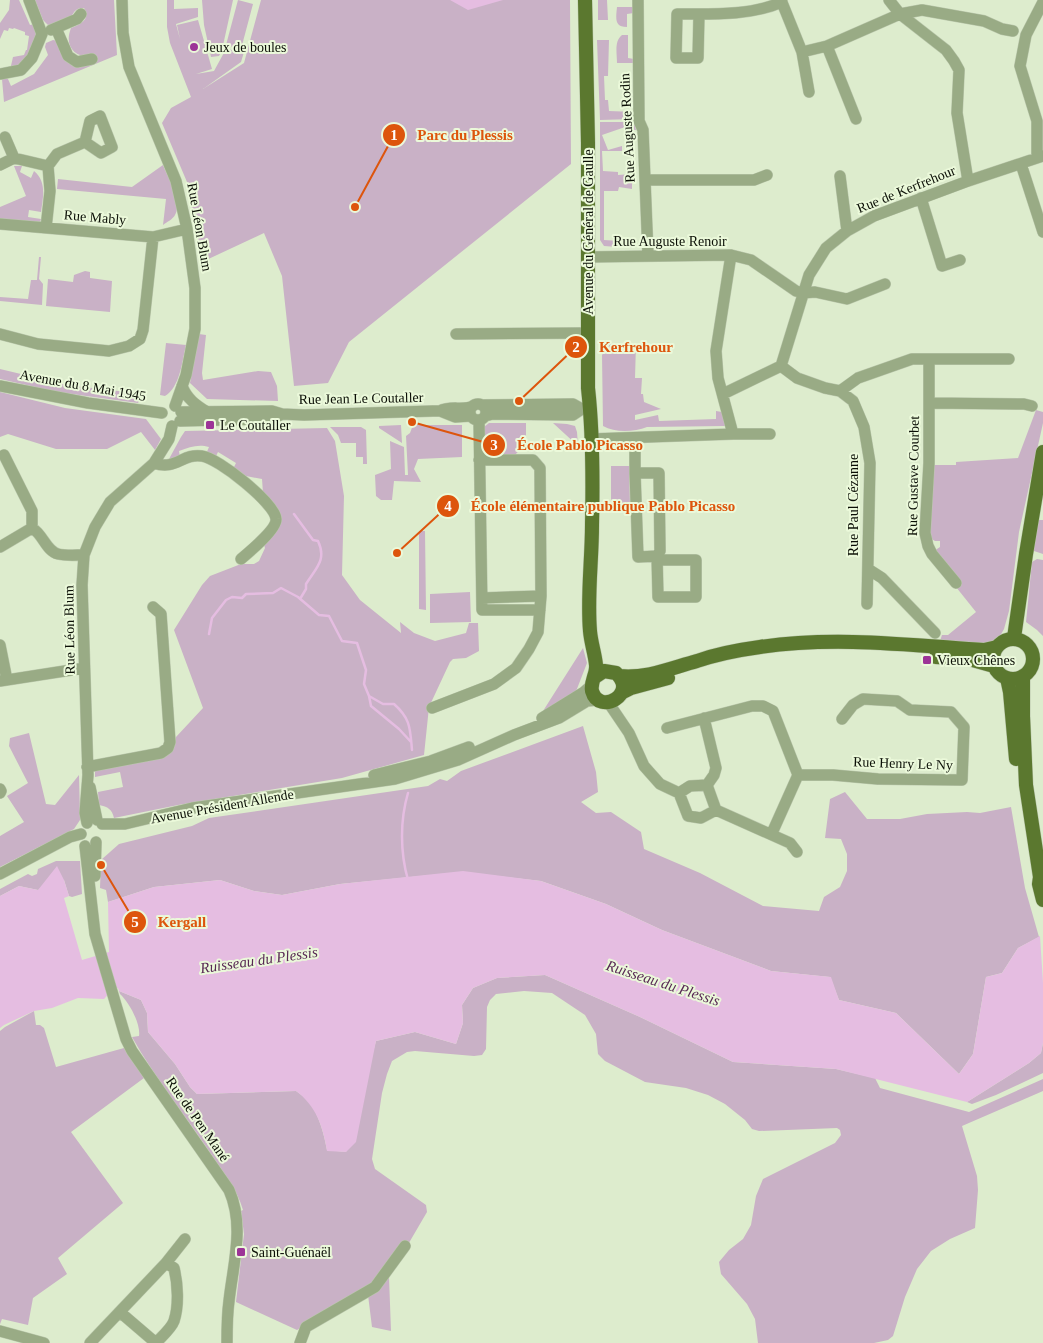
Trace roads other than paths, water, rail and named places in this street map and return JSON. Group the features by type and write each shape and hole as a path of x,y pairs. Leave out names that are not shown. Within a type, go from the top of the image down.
{"main road":[{"name":"Avenue du Général de Gaulle","path":"585,0 589,333 586,409 591,439 592,525 589,597 590,633 597,671 593,681"},
{"path":"1014,638 1043,452"},
{"name":"Avenue du Général de Gaulle","path":"592,525 596,568 596,627 606,663 615,674"},
{"path":"1014,638 1023,641 1038,657 1029,671 1023,676 1007,678 998,674 993,658 997,647 1006,639 1014,638"},
{"path":"615,674 623,685 612,698 593,693 593,681 604,671 628,677 653,674 731,651 804,642 893,644 984,650 997,647"},
{"name":"Avenue Président Allende","path":"612,698 631,688 650,684 706,666 754,657 803,651 849,650 968,659 994,666"},
{"path":"1023,676 1026,785 1040,877 1039,884"},
{"path":"1007,678 1024,826 1035,878 1039,884 1043,900"}],"street":[{"path":"0,74 21,70 32,58 42,34 29,0"},
{"name":"Rue Léon Blum","path":"91,833 85,813 88,771 82,585 84,555 95,527 110,502 154,463 169,438 177,416 195,329 196,309 187,229 176,181 129,67 123,33 122,0"},
{"name":"Rue Auguste Rodin","path":"638,0 639,121 643,130 648,255"},
{"path":"889,0 900,14 946,50 959,70 957,113 968,181"},
{"path":"699,14 767,8 782,1 802,52 809,92"},
{"path":"1040,156 1037,121 1020,66 1026,35 1043,2"},
{"path":"802,52 827,46 900,14 922,10 984,21 1002,29 1013,31"},
{"path":"42,34 77,19 81,14"},
{"path":"56,28 68,56 77,62 92,59"},
{"path":"827,46 856,119"},
{"path":"5,137 14,158"},
{"path":"46,228 50,191 48,166 57,154 85,142"},
{"name":"Rue de Kerfrehour","path":"781,366 808,275 826,248 847,231 874,216 1040,156"},
{"path":"0,165 14,158 48,166"},
{"path":"1021,164 1043,232"},
{"path":"645,180 754,180 767,175"},
{"path":"840,176 847,231"},
{"path":"921,198 942,266 960,260"},
{"name":"Rue Mably","path":"0,224 153,237 187,229"},
{"path":"0,334 38,344 109,351 128,346 140,339 143,330 153,237"},
{"path":"731,255 716,351 718,378 733,434"},
{"name":"Rue Auguste Renoir","path":"587,257 731,255 751,260 784,285 802,293"},
{"path":"802,293 815,292 846,299 885,284"},
{"path":"456,334 589,333"},
{"path":"723,394 781,366 797,378 840,391 858,378 912,359 1010,360"},
{"name":"Rue Gustave Courbet","path":"929,359 930,463 925,533 932,554 956,583"},
{"name":"Avenue du 8 Mai 1945","path":"0,386 88,403 162,413 164,422 177,416"},
{"path":"182,386 186,395 207,412"},
{"name":"Rue Paul Cézanne","path":"840,391 853,401 864,426 870,463 867,604"},
{"path":"930,403 1024,404 1032,406"},
{"name":"Rue Jean Le Coutaller","path":"440,412 444,409 489,414 573,404 586,409"},
{"name":"Rue Jean Le Coutaller","path":"177,416 207,412 272,411 282,414 440,412 454,417 476,412"},
{"path":"476,412 479,460 482,610 540,610"},
{"name":"Rue Jean Le Coutaller","path":"177,416 274,419 282,414"},
{"path":"591,439 770,434"},
{"path":"635,438 635,473 638,557 658,558 696,560 696,597 658,597 658,558 660,551 659,472 635,473"},
{"path":"4,456 32,511 32,528"},
{"path":"154,463 164,466 171,465 189,456 201,456 212,459 236,474 267,504 275,517 274,525 253,549 240,559"},
{"path":"432,708 494,684 516,668 538,632 541,596 540,468 533,460 479,460"},
{"path":"0,547 32,528"},
{"path":"32,528 38,531 49,548 57,554 84,555"},
{"path":"868,569 882,578 935,633"},
{"path":"482,598 541,596"},
{"path":"88,771 161,753 168,748 170,742 160,614 153,607"},
{"path":"0,645 3,681 84,668"},
{"name":"Avenue Président Allende","path":"319,790 431,761 460,751 544,717 576,697 593,681"},
{"path":"612,698 644,766 660,784 679,793 688,816 701,818 716,810"},
{"name":"Avenue Président Allende","path":"91,833 192,808 395,778 437,767 558,718 587,701 612,698"},
{"name":"Rue Henry Le Ny","path":"798,775 833,775 878,779 962,780 964,727 951,712 910,710 897,701 863,699 853,706 842,720"},
{"path":"667,728 752,706 763,706 773,711 798,775 772,833"},
{"path":"704,718 716,768 714,775 707,785"},
{"path":"679,793 690,786 707,785"},
{"path":"707,785 716,810 790,842 797,852"},
{"path":"0,789 0,793"},
{"path":"0,874 56,845 91,833"},
{"name":"Rue de Pen Mané","path":"91,833 95,934 114,1000 132,1052 229,1190 233,1199 238,1227 227,1321 227,1343"},
{"path":"90,1343 166,1263 185,1239"},
{"path":"300,1343 306,1327 375,1287 405,1246"},
{"path":"120,1313 156,1343 173,1322 177,1306 177,1278 174,1268 166,1263"},
{"path":"0,1331 26,1341 44,1343"}],"water":[{"path":"450,0 503,0 468,10"},
{"name":"Ruisseau du Plessis","path":"57,866 69,896 64,898 82,960 109,952 108,902 154,887 220,880 254,891 282,895 340,884 463,871 541,881 606,904 662,930 771,971 831,977 839,1000 896,1013 959,1074 973,1054 986,977 1002,973 1018,948 1040,936 1043,983 1043,1043 1041,1053 1029,1063 967,1102 836,1069 733,1062 640,1017 545,975 497,978 473,988 462,1005 463,1023 456,1044 415,1032 376,1041 356,1142 346,1152 327,1151 318,1117 309,1103 296,1091 197,1094 148,1032 147,1013 141,1000 119,991 118,988 113,989 104,999 78,998 52,1008 34,1011 0,1028 0,896 19,886 38,890"}],"waterway":[{"path":"294,514 313,540 318,541 321,553 319,564 306,584 306,589 300,599"},
{"path":"209,634 212,618 226,600 232,597 242,598 246,594 273,593 281,588 298,597 319,615 329,616 342,641 357,643 366,670 364,684 369,696 383,704 394,704 400,709 409,725 412,750"},
{"path":"369,696 371,706 399,729 411,742"},
{"path":"408,793 403,814 402,847 408,880"}],"place":[{"name":"Jeux de boules","path":"194,47"},
{"name":"Parc du Plessis","path":"355,207"},
{"name":"Kerfrehour","path":"519,401"},
{"name":"École Pablo Picasso","path":"412,422"},
{"name":"Le Coutaller","path":"210,425"},
{"name":"École élémentaire publique Pablo Picasso","path":"397,553"},
{"name":"Vieux Chênes","path":"927,660"},
{"name":"Kergall","path":"101,865"},
{"name":"Saint-Guénaël","path":"241,1252"}]}
